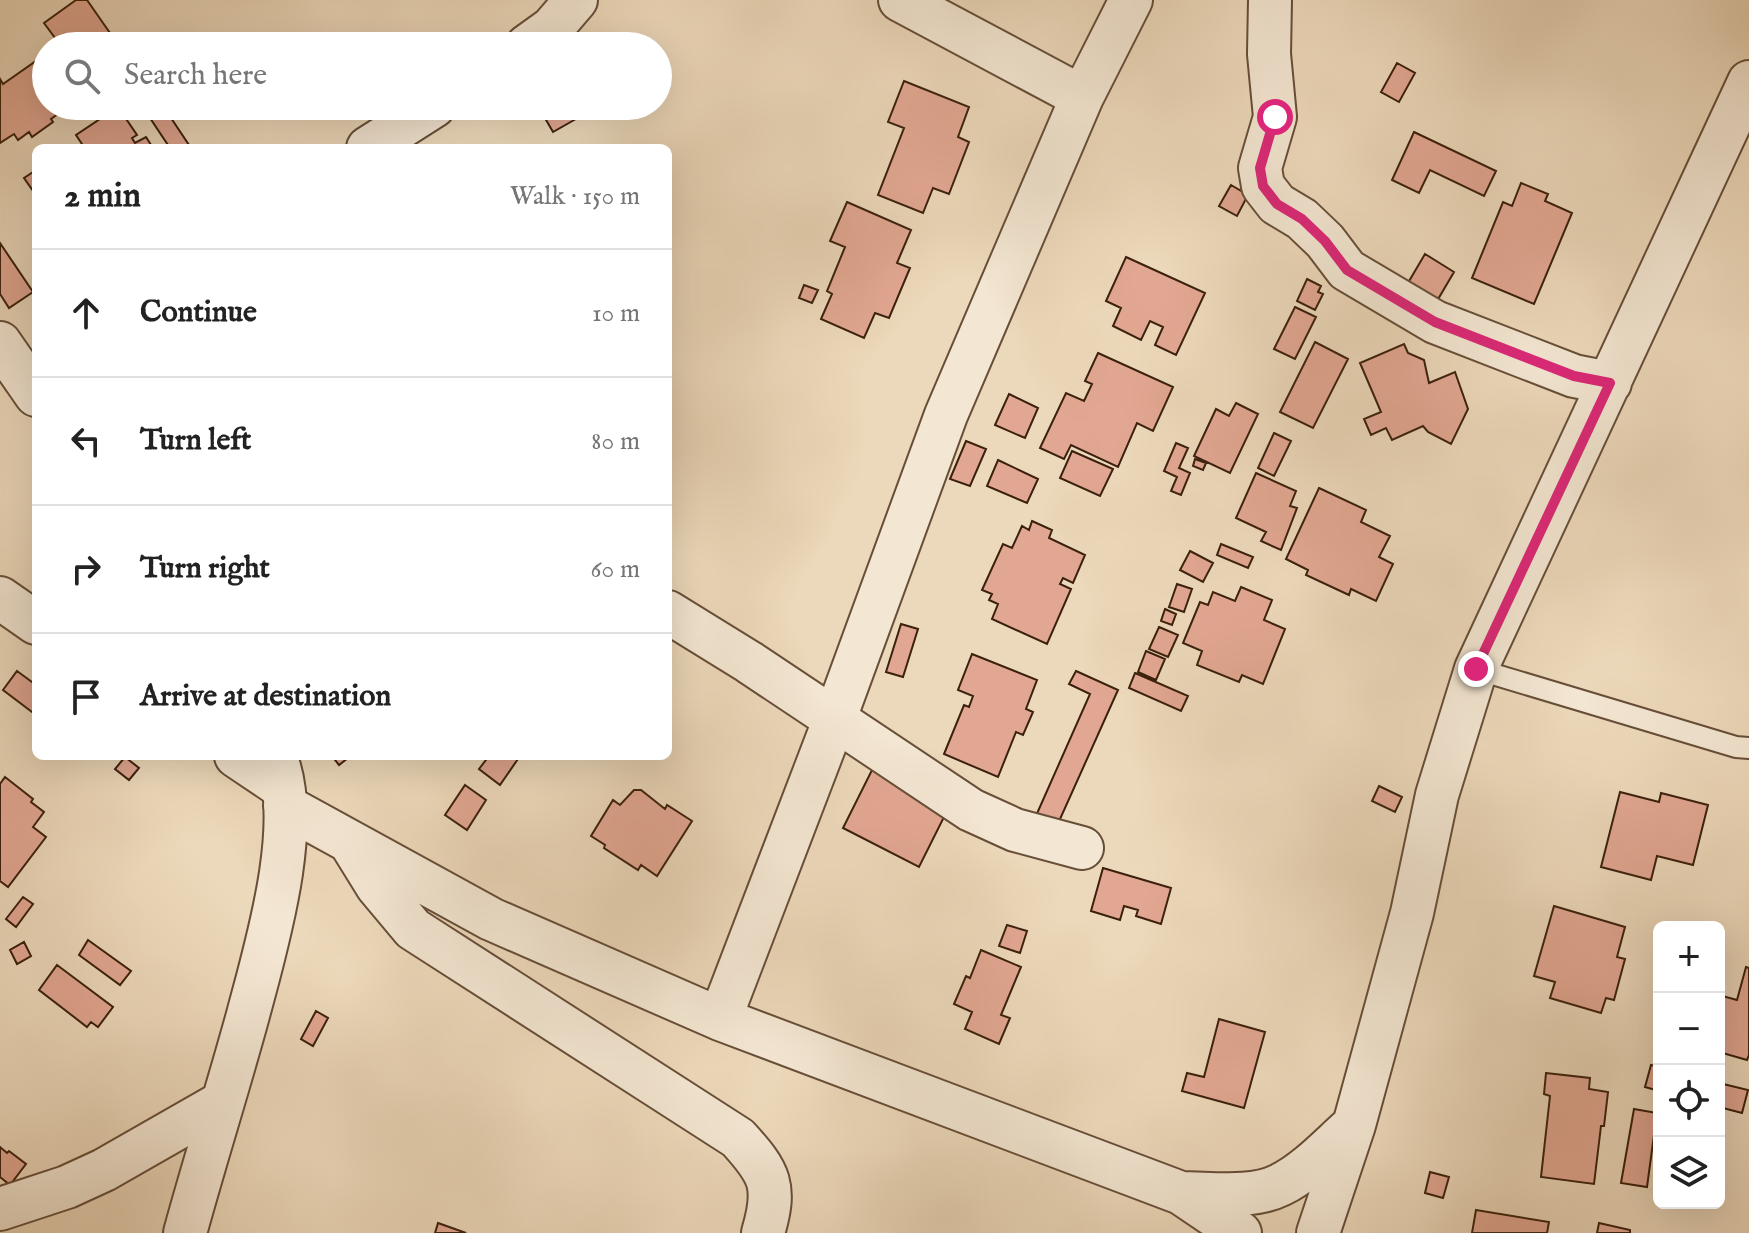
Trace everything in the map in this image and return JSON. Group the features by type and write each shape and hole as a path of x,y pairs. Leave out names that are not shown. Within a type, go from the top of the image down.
{"street":[{"path":"546,32 576,0"},
{"path":"900,0 1082,97"},
{"path":"720,1019 946,415 1082,97 1131,0"},
{"path":"1270,0 1269,54 1275,117 1260,168 1263,186 1277,204 1302,219 1325,241 1347,270 1435,322 1574,376 1610,383"},
{"path":"1318,1233 1354,1125 1412,913 1437,795 1476,669 1749,82"},
{"path":"374,144 412,120"},
{"path":"0,598 32,620"},
{"path":"672,614 989,820 1082,848"},
{"path":"243,760 281,783 349,841 491,919 720,1019 1181,1193 1240,1233"},
{"path":"185,1233 273,924 282,863 281,783"},
{"path":"349,841 377,886 413,929 738,1138 760,1162 771,1186 763,1233"},
{"path":"0,1209 67,1187 104,1170 223,1102"},
{"path":"1181,1193 1231,1194 1280,1185 1354,1125"},
{"path":"0,1218 19,1233"}],"lane":[{"path":"1476,669 1736,747 1749,748"}],"building":[{"path":"76,0 87,0 109,32 51,32 44,23"},
{"path":"1397,63 1415,73 1399,102 1381,92"},
{"path":"32,64 32,120 53,122 32,137 29,132 18,140 14,134 0,143 0,79 3,84"},
{"path":"904,81 969,107 958,137 969,142 949,194 933,188 923,213 878,195 904,128 888,122"},
{"path":"98,120 127,120 137,135 132,138 135,143 146,137 150,144 82,144 76,135"},
{"path":"151,120 172,120 188,144 167,144"},
{"path":"546,120 574,120 553,132"},
{"path":"1414,132 1496,171 1484,196 1430,170 1419,193 1392,180"},
{"path":"32,173 32,189 24,178"},
{"path":"1521,183 1548,194 1545,201 1572,213 1534,304 1472,278 1503,202 1512,206"},
{"path":"1231,185 1248,195 1237,216 1219,206"},
{"path":"847,202 911,230 897,263 910,268 889,318 875,313 864,338 821,319 832,294 827,291 845,247 830,241"},
{"path":"0,243 32,293 9,308 0,294"},
{"path":"1425,254 1454,272 1434,306 1405,288"},
{"path":"1126,257 1205,293 1176,355 1155,345 1163,327 1150,321 1141,340 1113,326 1121,308 1106,301"},
{"path":"1307,279 1321,286 1318,292 1323,294 1315,310 1297,301"},
{"path":"804,285 818,290 812,303 799,298"},
{"path":"1295,307 1316,317 1295,359 1274,349"},
{"path":"1315,342 1348,359 1313,428 1280,412"},
{"path":"1404,344 1408,353 1424,360 1429,383 1455,372 1468,409 1451,444 1423,426 1392,440 1386,428 1371,435 1364,419 1381,412 1360,363"},
{"path":"1098,353 1173,387 1153,431 1137,423 1118,467 1071,445 1064,459 1040,448 1066,393 1084,401 1092,384 1085,381"},
{"path":"1009,394 1038,408 1025,438 995,425"},
{"path":"1236,403 1258,414 1230,473 1194,456 1216,409 1229,416"},
{"path":"1274,433 1291,441 1274,476 1258,468"},
{"path":"966,441 986,449 970,486 950,479"},
{"path":"1176,443 1188,448 1179,468 1190,473 1181,495 1171,491 1177,477 1164,471"},
{"path":"1072,451 1113,469 1100,496 1060,478"},
{"path":"1195,459 1206,463 1203,470 1193,466"},
{"path":"998,460 1038,479 1027,503 987,486"},
{"path":"1256,473 1296,491 1290,506 1297,508 1281,550 1261,541 1266,532 1236,518"},
{"path":"1319,488 1366,510 1361,522 1390,536 1379,557 1393,564 1376,601 1351,589 1349,595 1306,575 1308,570 1286,559"},
{"path":"1032,521 1052,530 1049,538 1085,555 1073,583 1063,578 1060,584 1071,589 1047,644 992,619 998,604 989,600 992,594 982,590 1003,544 1012,548 1022,526 1029,530"},
{"path":"1221,544 1253,557 1248,568 1217,555"},
{"path":"1190,551 1213,563 1203,582 1180,570"},
{"path":"1177,584 1192,589 1184,612 1169,607"},
{"path":"1241,587 1272,600 1264,620 1285,629 1263,684 1242,675 1239,682 1197,665 1202,651 1183,643 1200,602 1208,605 1213,592 1235,601"},
{"path":"1165,609 1176,614 1172,625 1161,621"},
{"path":"901,624 918,629 903,677 886,672"},
{"path":"1159,627 1178,635 1168,657 1149,649"},
{"path":"1146,651 1165,659 1156,680 1138,672"},
{"path":"972,654 1037,680 1026,709 1033,712 1023,735 1016,732 998,777 944,754 964,705 969,707 973,696 958,690"},
{"path":"17,671 32,682 32,712 3,690"},
{"path":"1076,671 1118,690 1052,837 1031,827 1090,694 1069,684"},
{"path":"1135,673 1188,696 1181,711 1129,688"},
{"path":"122,760 129,760 139,768 129,780 115,769"},
{"path":"486,760 517,760 500,785 479,769"},
{"path":"872,770 948,809 919,867 843,828"},
{"path":"5,777 44,812 33,827 46,837 8,887 0,881 0,784"},
{"path":"465,785 486,800 467,830 445,815"},
{"path":"1379,786 1402,797 1395,812 1372,801"},
{"path":"634,790 641,790 665,809 667,805 692,821 657,876 641,865 638,870 591,836 613,800 620,805"},
{"path":"1620,792 1659,802 1661,793 1708,805 1693,865 1657,856 1651,880 1601,867"},
{"path":"1103,868 1171,888 1161,924 1136,916 1138,910 1124,906 1120,920 1091,911"},
{"path":"23,897 33,904 16,927 6,919"},
{"path":"1554,906 1625,927 1617,957 1625,959 1614,1000 1606,998 1601,1013 1550,998 1555,982 1534,976"},
{"path":"1007,925 1027,931 1020,953 999,946"},
{"path":"88,940 131,971 120,985 79,955"},
{"path":"24,942 31,956 17,964 10,950"},
{"path":"981,950 1021,967 1001,1015 1010,1018 999,1044 965,1029 972,1012 954,1004 966,976 970,978"},
{"path":"57,965 113,1007 98,1027 91,1022 87,1027 39,990"},
{"path":"1746,967 1749,968 1747,1060 1725,1054 1725,997 1737,1000"},
{"path":"316,1011 328,1018 313,1046 301,1039"},
{"path":"1219,1019 1265,1032 1244,1108 1182,1091 1187,1073 1204,1077"},
{"path":"1651,1065 1653,1066 1653,1089 1645,1087"},
{"path":"1546,1073 1590,1078 1589,1089 1608,1092 1594,1184 1541,1177 1550,1096 1544,1094"},
{"path":"1725,1084 1748,1090 1742,1113 1725,1109"},
{"path":"1634,1109 1653,1112 1653,1143 1647,1187 1621,1183"},
{"path":"0,1147 26,1164 10,1185 0,1177"},
{"path":"1430,1172 1449,1177 1443,1198 1425,1193"},
{"path":"1476,1210 1549,1222 1547,1233 1472,1233"},
{"path":"438,1223 466,1233 435,1233"},
{"path":"1599,1223 1630,1230 1630,1233 1597,1233"}],"route":[{"path":"1275,117 1260,168 1263,186 1277,204 1302,219 1325,241 1347,270 1435,322 1574,376 1610,383 1476,669"}]}
